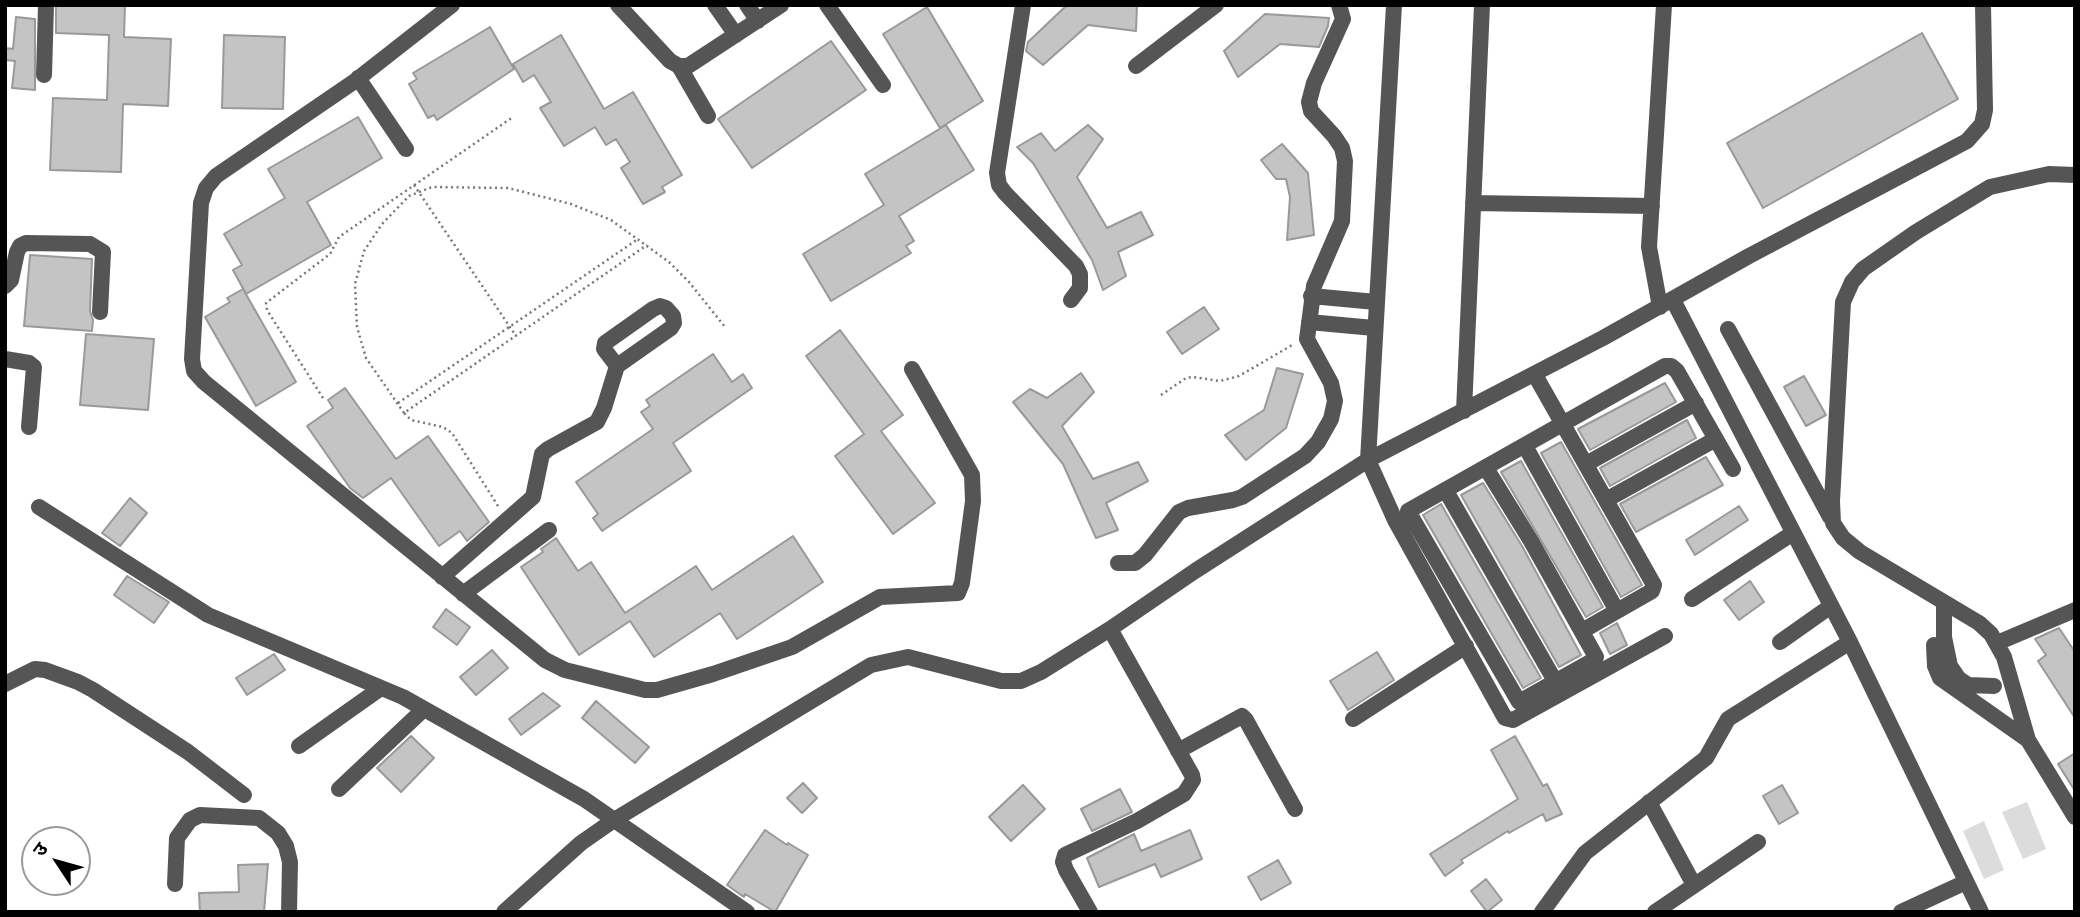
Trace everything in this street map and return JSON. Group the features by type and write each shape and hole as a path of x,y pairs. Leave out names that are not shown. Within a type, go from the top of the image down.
{"street":[{"path":"44,75 46,5"},
{"path":"452,5 358,78 216,176 206,188 201,203 192,359 194,371 204,382 545,660 565,670 645,690 657,690 792,647 880,597 958,593 962,583 973,501 972,475 912,369"},
{"path":"618,5 670,61 679,66 688,66 781,5"},
{"path":"715,5 736,35"},
{"path":"747,5 758,21"},
{"path":"827,5 883,86"},
{"path":"1023,5 997,173 999,185 1005,193 1076,266 1080,274 1080,288 1070,300"},
{"path":"1136,66 1216,5"},
{"path":"1118,564 1135,563 1145,555 1179,512 1242,497 1305,456 1318,442 1331,419 1335,401 1331,383 1307,339 1311,296 1342,220 1345,161 1342,148 1311,111 1309,102 1314,83 1343,19 1339,5"},
{"path":"1394,5 1368,460 1395,520 1502,714 1509,720 1665,636"},
{"path":"1464,411 1482,5"},
{"path":"1664,5 1649,247 1667,303 1850,642 1981,912"},
{"path":"504,912 581,843 614,820 871,665 908,657 1000,681 1021,681 1110,629 1368,460 1535,375 1749,256 1967,141 1982,124 1985,110 1983,5"},
{"path":"679,66 708,116"},
{"path":"358,78 406,149"},
{"path":"1833,523 1843,302 1852,282 1863,269 1916,232 1990,187 2049,174 2075,175"},
{"path":"1473,202 1652,206"},
{"path":"5,286 11,280 17,252 26,243 90,244 103,252 100,312"},
{"path":"1311,296 1376,302"},
{"path":"1309,322 1374,328"},
{"path":"1728,329 1843,538 1860,552 1979,623 1997,643 2004,657 2028,740 2075,817"},
{"path":"5,359 29,362 34,367 29,427"},
{"path":"442,577 533,497 542,454 597,422 617,366"},
{"path":"1486,468 1531,541 1595,659 1518,702 1408,513 1409,509 1446,491 1486,468 1525,446 1564,425 1665,366 1671,366 1677,371 1733,469"},
{"path":"1535,375 1654,585 1652,591 1582,631"},
{"path":"1586,464 1696,403"},
{"path":"1606,500 1716,439"},
{"path":"1525,446 1617,611"},
{"path":"1446,491 1555,681"},
{"path":"39,507 208,615 424,709 584,799 747,912"},
{"path":"463,594 549,530"},
{"path":"1692,599 1793,533"},
{"path":"1944,604 1944,637 1950,666 1959,679 1968,685 1994,686"},
{"path":"1780,642 1831,606"},
{"path":"1997,643 2075,610"},
{"path":"1090,912 1066,870 1063,862 1065,855 1137,821 1184,794 1193,780 1110,629"},
{"path":"1542,912 1585,853 1706,758 1713,750 1723,726 1736,713 1850,642"},
{"path":"1934,645 1935,666 1940,678 2028,740"},
{"path":"1353,719 1466,646"},
{"path":"5,684 35,669 78,682 188,752 244,795"},
{"path":"299,746 381,688"},
{"path":"339,789 424,709"},
{"path":"1178,751 1242,716 1296,809"},
{"path":"1649,802 1694,885"},
{"path":"175,884 177,838 190,820 200,815 259,818 278,834 286,846 290,862 289,912"},
{"path":"1655,912 1758,842"},
{"path":"1901,912 1966,882"}],"path":[{"path":"323,398 267,310 266,303 330,254 339,237 513,117"},
{"path":"414,184 516,336"},
{"path":"508,521 452,433 443,427 411,419 404,413 366,358 357,327 355,284 364,251 382,224 409,196 432,187 508,188 571,204 611,220 639,239 690,282 725,327"},
{"path":"398,403 639,239"},
{"path":"404,413 647,246"},
{"path":"1161,395 1186,378 1220,381 1239,376 1289,345 1307,339"}],"shaded area":[{"path":"2027,802 2046,849 2023,859 2002,812"},
{"path":"1984,821 2004,870 1984,879 1963,831"}],"building":[{"path":"56,5 125,5 124,37 171,39 168,106 123,104 121,172 50,170 53,98 107,100 109,35 56,33"},
{"path":"1067,5 1137,5 1136,31 1088,25 1043,65 1026,51 1028,42"},
{"path":"927,7 983,101 940,128 883,34"},
{"path":"1265,14 1329,18 1328,26 1319,47 1280,44 1238,77 1224,51"},
{"path":"16,17 35,19 35,90 12,88 15,61 5,60 5,48 13,49"},
{"path":"490,27 514,69 437,120 434,115 428,118 409,84 417,79 413,73"},
{"path":"1922,33 1958,99 1763,208 1727,143"},
{"path":"224,35 285,37 283,109 222,108"},
{"path":"561,35 604,109 633,92 682,175 662,187 665,192 643,204 621,168 630,162 616,139 606,145 595,127 564,146 540,108 551,102 534,75 523,82 513,64"},
{"path":"831,41 866,90 752,168 718,119"},
{"path":"358,117 382,158 307,202 331,245 246,294 233,270 242,265 224,234 285,198 268,169"},
{"path":"946,125 974,170 899,216 914,241 906,246 911,253 831,301 803,254 884,205 865,174"},
{"path":"1088,125 1103,139 1077,177 1107,228 1141,212 1153,235 1118,252 1126,276 1103,290 1092,260 1033,163 1017,147 1041,133 1055,151"},
{"path":"1282,144 1308,173 1314,235 1287,240 1290,197 1286,179 1276,179 1261,160"},
{"path":"30,255 92,259 92,331 24,326"},
{"path":"243,289 296,382 256,406 205,317 230,302 227,298"},
{"path":"1204,307 1219,329 1182,354 1167,332"},
{"path":"840,330 903,415 881,431 935,503 893,534 835,456 864,434 806,356"},
{"path":"86,334 154,339 148,410 80,405"},
{"path":"713,354 732,382 743,374 752,388 673,443 691,471 602,531 593,518 598,514 576,482 653,429 641,412 650,406 646,400"},
{"path":"1277,368 1303,374 1286,428 1246,460 1225,435 1264,410"},
{"path":"1081,373 1094,392 1062,426 1093,479 1138,462 1148,481 1106,503 1118,530 1096,538 1063,464 1013,402 1030,389 1047,398"},
{"path":"1804,376 1826,415 1806,426 1784,387"},
{"path":"1665,383 1676,402 1590,450 1578,429"},
{"path":"345,388 396,459 428,436 489,522 467,541 460,531 439,546 391,478 363,498 350,488 307,426 333,408 328,400"},
{"path":"1687,420 1696,438 1610,486 1600,468"},
{"path":"1561,442 1642,585 1621,597 1541,453"},
{"path":"1706,457 1723,485 1636,532 1620,504"},
{"path":"1521,461 1603,607 1586,617 1501,472"},
{"path":"1483,483 1522,546 1581,655 1559,667 1461,495"},
{"path":"130,498 147,513 120,546 102,533"},
{"path":"1441,504 1541,678 1523,688 1423,515"},
{"path":"1739,506 1748,520 1695,555 1686,540"},
{"path":"793,536 823,582 737,639 720,613 654,657 630,621 579,655 521,567 543,552 541,549 556,538 578,571 591,562 625,613 696,566 712,590"},
{"path":"127,576 169,602 154,623 114,595"},
{"path":"1750,581 1764,602 1739,620 1724,600"},
{"path":"446,609 470,627 457,645 433,627"},
{"path":"1617,623 1627,645 1610,654 1600,633"},
{"path":"2059,628 2075,652 2075,718 2038,661 2046,655 2035,639"},
{"path":"492,650 508,668 476,695 460,677"},
{"path":"1377,652 1394,680 1348,710 1330,681"},
{"path":"274,654 285,670 247,695 236,678"},
{"path":"543,693 560,706 521,735 509,719"},
{"path":"596,701 649,747 635,763 582,718"},
{"path":"411,736 434,758 401,792 377,768"},
{"path":"1515,736 1543,786 1547,784 1562,814 1546,821 1543,814 1509,833 1508,831 1461,860 1463,863 1445,876 1430,854 1518,799 1491,750"},
{"path":"2075,753 2075,791 2058,764"},
{"path":"803,783 817,798 802,813 787,798"},
{"path":"1023,785 1045,809 1011,841 989,817"},
{"path":"1782,785 1798,813 1779,824 1763,796"},
{"path":"1120,789 1132,812 1092,831 1081,809"},
{"path":"765,830 808,855 775,912 745,894 744,897 727,885"},
{"path":"1190,830 1202,859 1161,877 1155,864 1099,887 1087,858 1134,834 1141,851"},
{"path":"1278,860 1291,883 1261,900 1248,877"},
{"path":"268,864 264,912 200,912 199,893 239,892 238,865"},
{"path":"1486,879 1502,900 1487,912 1471,891"}]}
